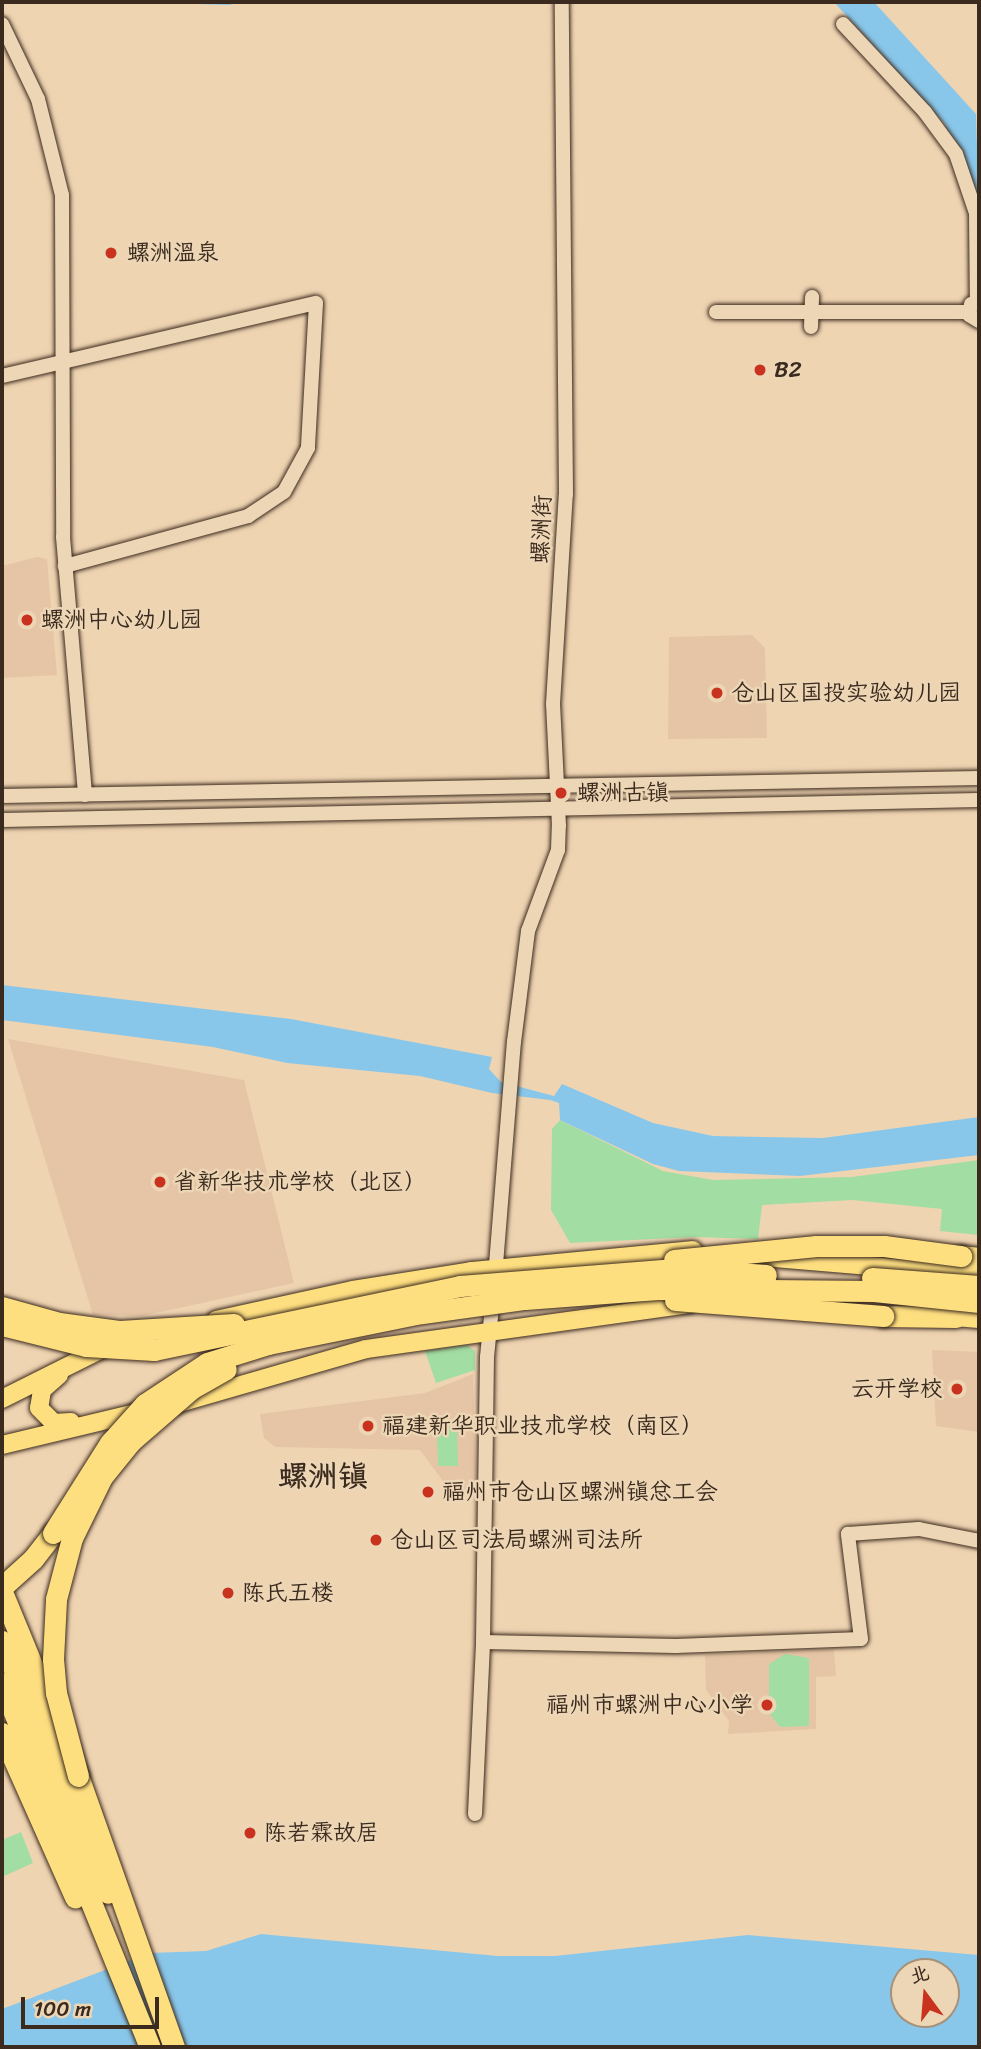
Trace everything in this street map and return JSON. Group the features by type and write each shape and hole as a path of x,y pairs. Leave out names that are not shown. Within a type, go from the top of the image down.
{"highway":[{"path":"608,1283 713,1255 816,1247 884,1246 970,1257"},
{"path":"173,2047 78,1776 2,1590 44,1546 127,1422 173,1383 232,1354 358,1326 526,1299 677,1269 979,1286"},
{"path":"608,1283 883,1316 956,1317"},
{"path":"2,1325 78,1345 154,1350 206,1342 292,1318 460,1286 608,1283 874,1291 979,1302"},
{"path":"2,1307 50,1321 120,1331 292,1318"},
{"path":"78,1776 56,1693 53,1629 66,1555 102,1477 148,1423 212,1376 271,1352 358,1326"},
{"path":"2,1641 173,2047"},
{"path":"2,1683 148,2047"},
{"path":"2,1733 148,2047"}],"main road":[{"path":"2,1399 80,1357 144,1335 299,1301 496,1268 689,1250 979,1275"},
{"path":"2,1445 120,1417 344,1354 489,1331 714,1303 979,1319"},
{"path":"80,1357 42,1390 38,1402 42,1414 54,1423 120,1417"},
{"path":"2,1387 33,1381"}],"street":[{"name":"螺洲街","path":"475,1814 483,1642 489,1331 513,1051 528,931 558,850 560,809 561,787 553,704 566,494 562,2"},
{"path":"2,24 38,99 58,170 65,240 62,361 65,566 85,795"},
{"path":"716,312 976,309 975,214 956,154 925,112 843,24"},
{"path":"2,376 316,303 308,448 284,492 248,516 65,566"},
{"path":"2,796 979,778"},
{"path":"2,820 979,800"},
{"path":"483,1642 676,1646 861,1639 848,1534 919,1529 979,1541"}],"shaded area":[{"name":"螺洲中心幼儿园","path":"37,557 47,559 57,675 2,678 2,566"},
{"name":"仓山区国投实验幼儿园","path":"752,635 765,648 767,738 668,739 669,637"},
{"name":"省新华技术学校（北区）","path":"8,1039 244,1080 294,1283 142,1316 93,1315"},
{"name":"云开学校","path":"932,1350 979,1352 979,1432 936,1426"},
{"name":"福建新华职业技术学校（南区）","path":"473,1374 476,1490 448,1488 420,1450 275,1447 264,1438 260,1414 425,1393"},
{"name":"福州市螺洲中心小学","path":"834,1649 836,1676 816,1677 816,1729 728,1734 729,1721 706,1690 705,1655"}],"green space":[{"path":"560,1120 663,1171 713,1180 852,1177 979,1160 979,1235 940,1231 942,1209 852,1200 762,1205 758,1239 695,1237 570,1243 551,1210 552,1129"},
{"path":"467,1345 475,1351 475,1370 436,1383 425,1351"},
{"path":"457,1426 458,1466 438,1466 437,1427"},
{"path":"785,1654 809,1658 809,1726 780,1727 769,1713 769,1664"},
{"path":"21,1832 33,1863 2,1877 2,1840"}],"water":[{"path":"134,2 240,2 229,5"},
{"path":"834,2 874,2 976,114 979,208 945,124"},
{"path":"2,985 291,1019 492,1057 489,1069 501,1082 554,1096 562,1084 653,1123 713,1136 823,1138 979,1117 979,1155 800,1176 679,1171 653,1164 560,1120 559,1103 550,1100 492,1093 420,1076 287,1063 213,1047 2,1020"},
{"path":"261,1934 498,1956 555,1956 748,1935 979,1955 979,2047 2,2047 2,2009 150,1953 206,1951"}],"place":[{"name":"螺洲温泉","path":"111,253"},
{"name":"B2","path":"760,370"},
{"name":"螺洲中心幼儿园","path":"27,620"},
{"name":"仓山区国投实验幼儿园","path":"717,693"},
{"name":"螺洲古镇","path":"561,793"},
{"name":"省新华技术学校（北区）","path":"160,1182"},
{"name":"云开学校","path":"957,1389"},
{"name":"福建新华职业技术学校（南区）","path":"368,1426"},
{"name":"福州市仓山区螺洲镇总工会","path":"428,1492"},
{"name":"仓山区司法局螺洲司法所","path":"376,1540"},
{"name":"陈氏五楼","path":"228,1593"},
{"name":"福州市螺洲中心小学","path":"767,1705"},
{"name":"陈若霖故居","path":"250,1833"}],"district":[{"name":"螺洲镇","path":"323,1476"}]}
